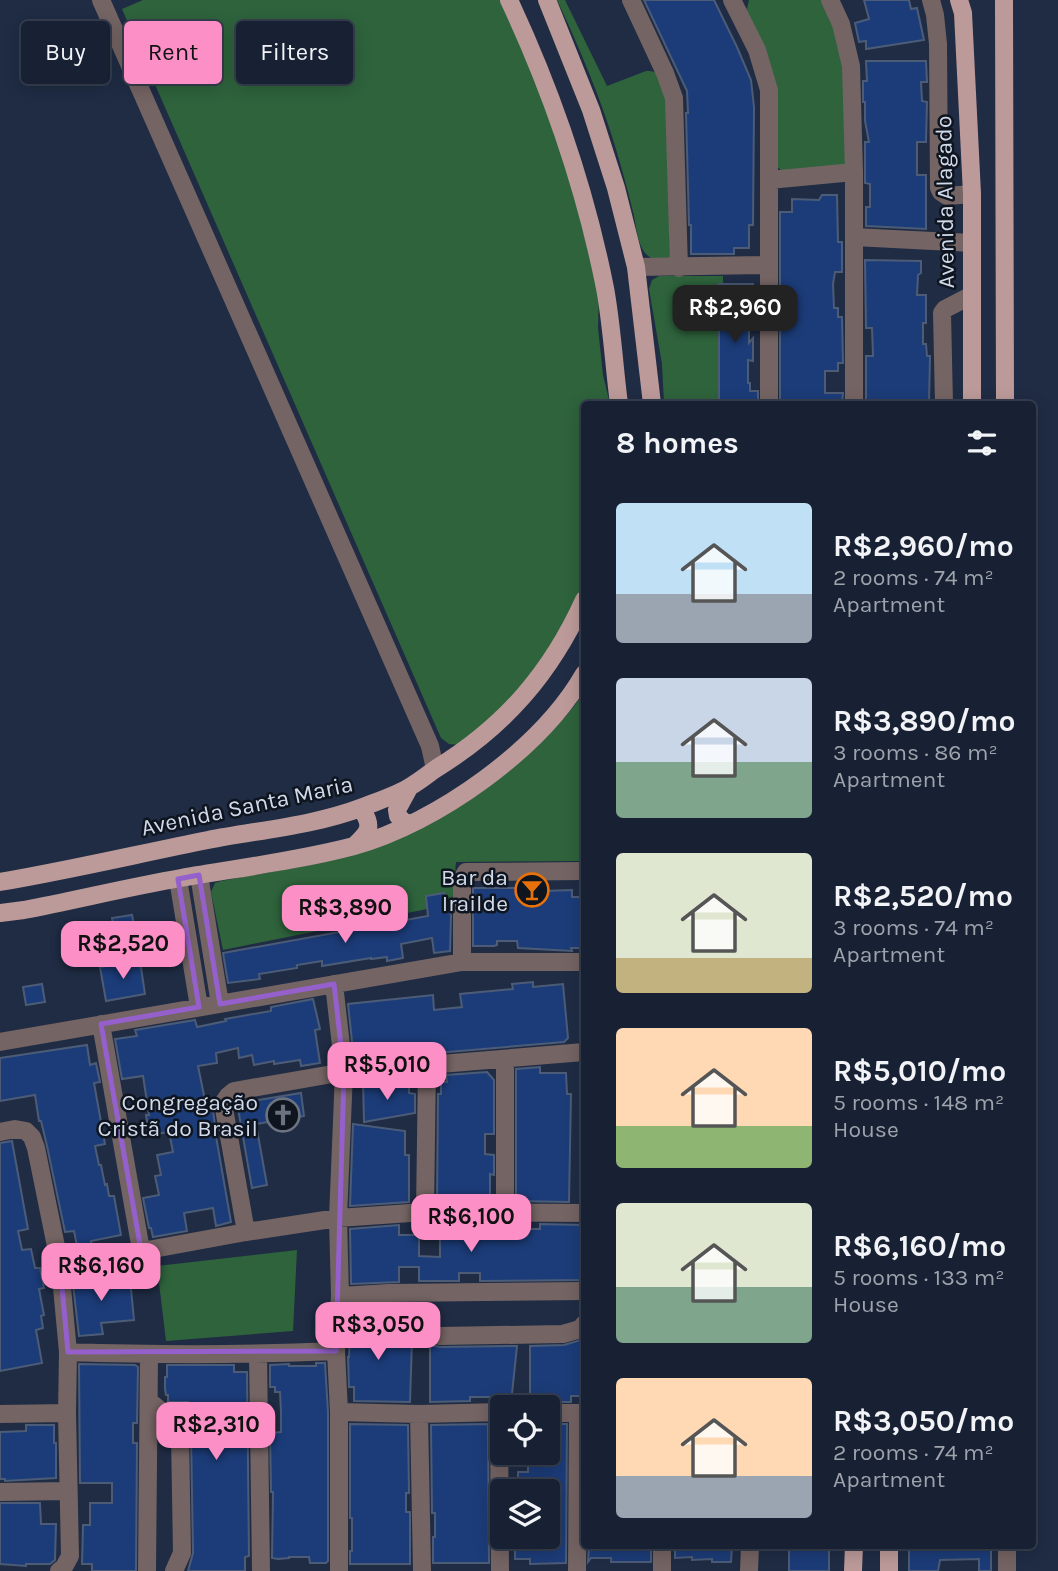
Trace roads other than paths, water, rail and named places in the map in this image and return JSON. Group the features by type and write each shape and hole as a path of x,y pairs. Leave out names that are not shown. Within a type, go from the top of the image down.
{"main road":[{"path":"509,0 538,65 586,202 606,290 619,401"},
{"path":"547,0 591,110 616,188 636,267 652,401"},
{"name":"Avenida Alagado","path":"959,0 963,13 972,194 972,401"},
{"path":"1004,0 1005,401"},
{"name":"Avenida Santa Maria","path":"0,882 243,833 301,824 361,808 409,788 455,758 492,729 530,690 552,659 581,607"},
{"path":"0,913 354,846 411,824 474,787 525,746 555,716 581,678"},
{"path":"409,788 397,810 398,816 404,822 411,824"},
{"path":"354,846 367,833 369,827 369,821 361,808"},
{"path":"24,878 16,885 12,894 24,910"},
{"path":"853,1571 854,1549"},
{"path":"889,1549 889,1571"}],"street":[{"path":"122,0 103,4 430,746 435,769"},
{"path":"631,0 674,97 678,268"},
{"path":"830,0 841,24 851,66 854,401"},
{"path":"931,0 938,44 939,188 947,196 972,194"},
{"path":"734,1 757,50 769,90 769,401"},
{"path":"769,180 854,172"},
{"path":"854,237 972,243"},
{"path":"636,267 769,265"},
{"path":"944,401 942,313 972,295"},
{"path":"462,962 462,879 466,872 581,871"},
{"path":"199,875 220,1003"},
{"path":"178,879 199,1007"},
{"path":"0,1042 462,962 581,962"},
{"path":"334,984 344,1072 338,1218 340,1296 336,1351 339,1412 339,1571"},
{"path":"101,1024 141,1250"},
{"path":"246,1232 223,1103 234,1091 344,1072 581,1052"},
{"path":"505,1059 505,1213"},
{"path":"425,1212 426,1065"},
{"path":"0,1132 15,1129 26,1131 32,1138 60,1266 68,1352 66,1413 70,1556 59,1571"},
{"path":"60,1266 338,1218 425,1212 581,1213"},
{"path":"340,1296 581,1291"},
{"path":"389,1293 418,1327 440,1336 563,1334 581,1327"},
{"path":"68,1352 149,1355 336,1351"},
{"path":"258,1354 261,1571"},
{"path":"147,1571 149,1355"},
{"path":"149,1401 171,1419 180,1435 182,1553 174,1571"},
{"path":"339,1412 490,1412"},
{"path":"0,1414 66,1413"},
{"path":"560,1413 581,1413 577,1571"},
{"path":"419,1414 422,1571"},
{"path":"500,1571 501,1465"},
{"path":"0,1492 68,1491"},
{"path":"662,1549 662,1571"},
{"path":"749,1571 750,1549"},
{"path":"1007,1549 1007,1571"}],"place":[{"name":"Bar da Irailde","path":"532,890"},
{"name":"Congregação Cristã do Brasil","path":"283,1115"}]}
